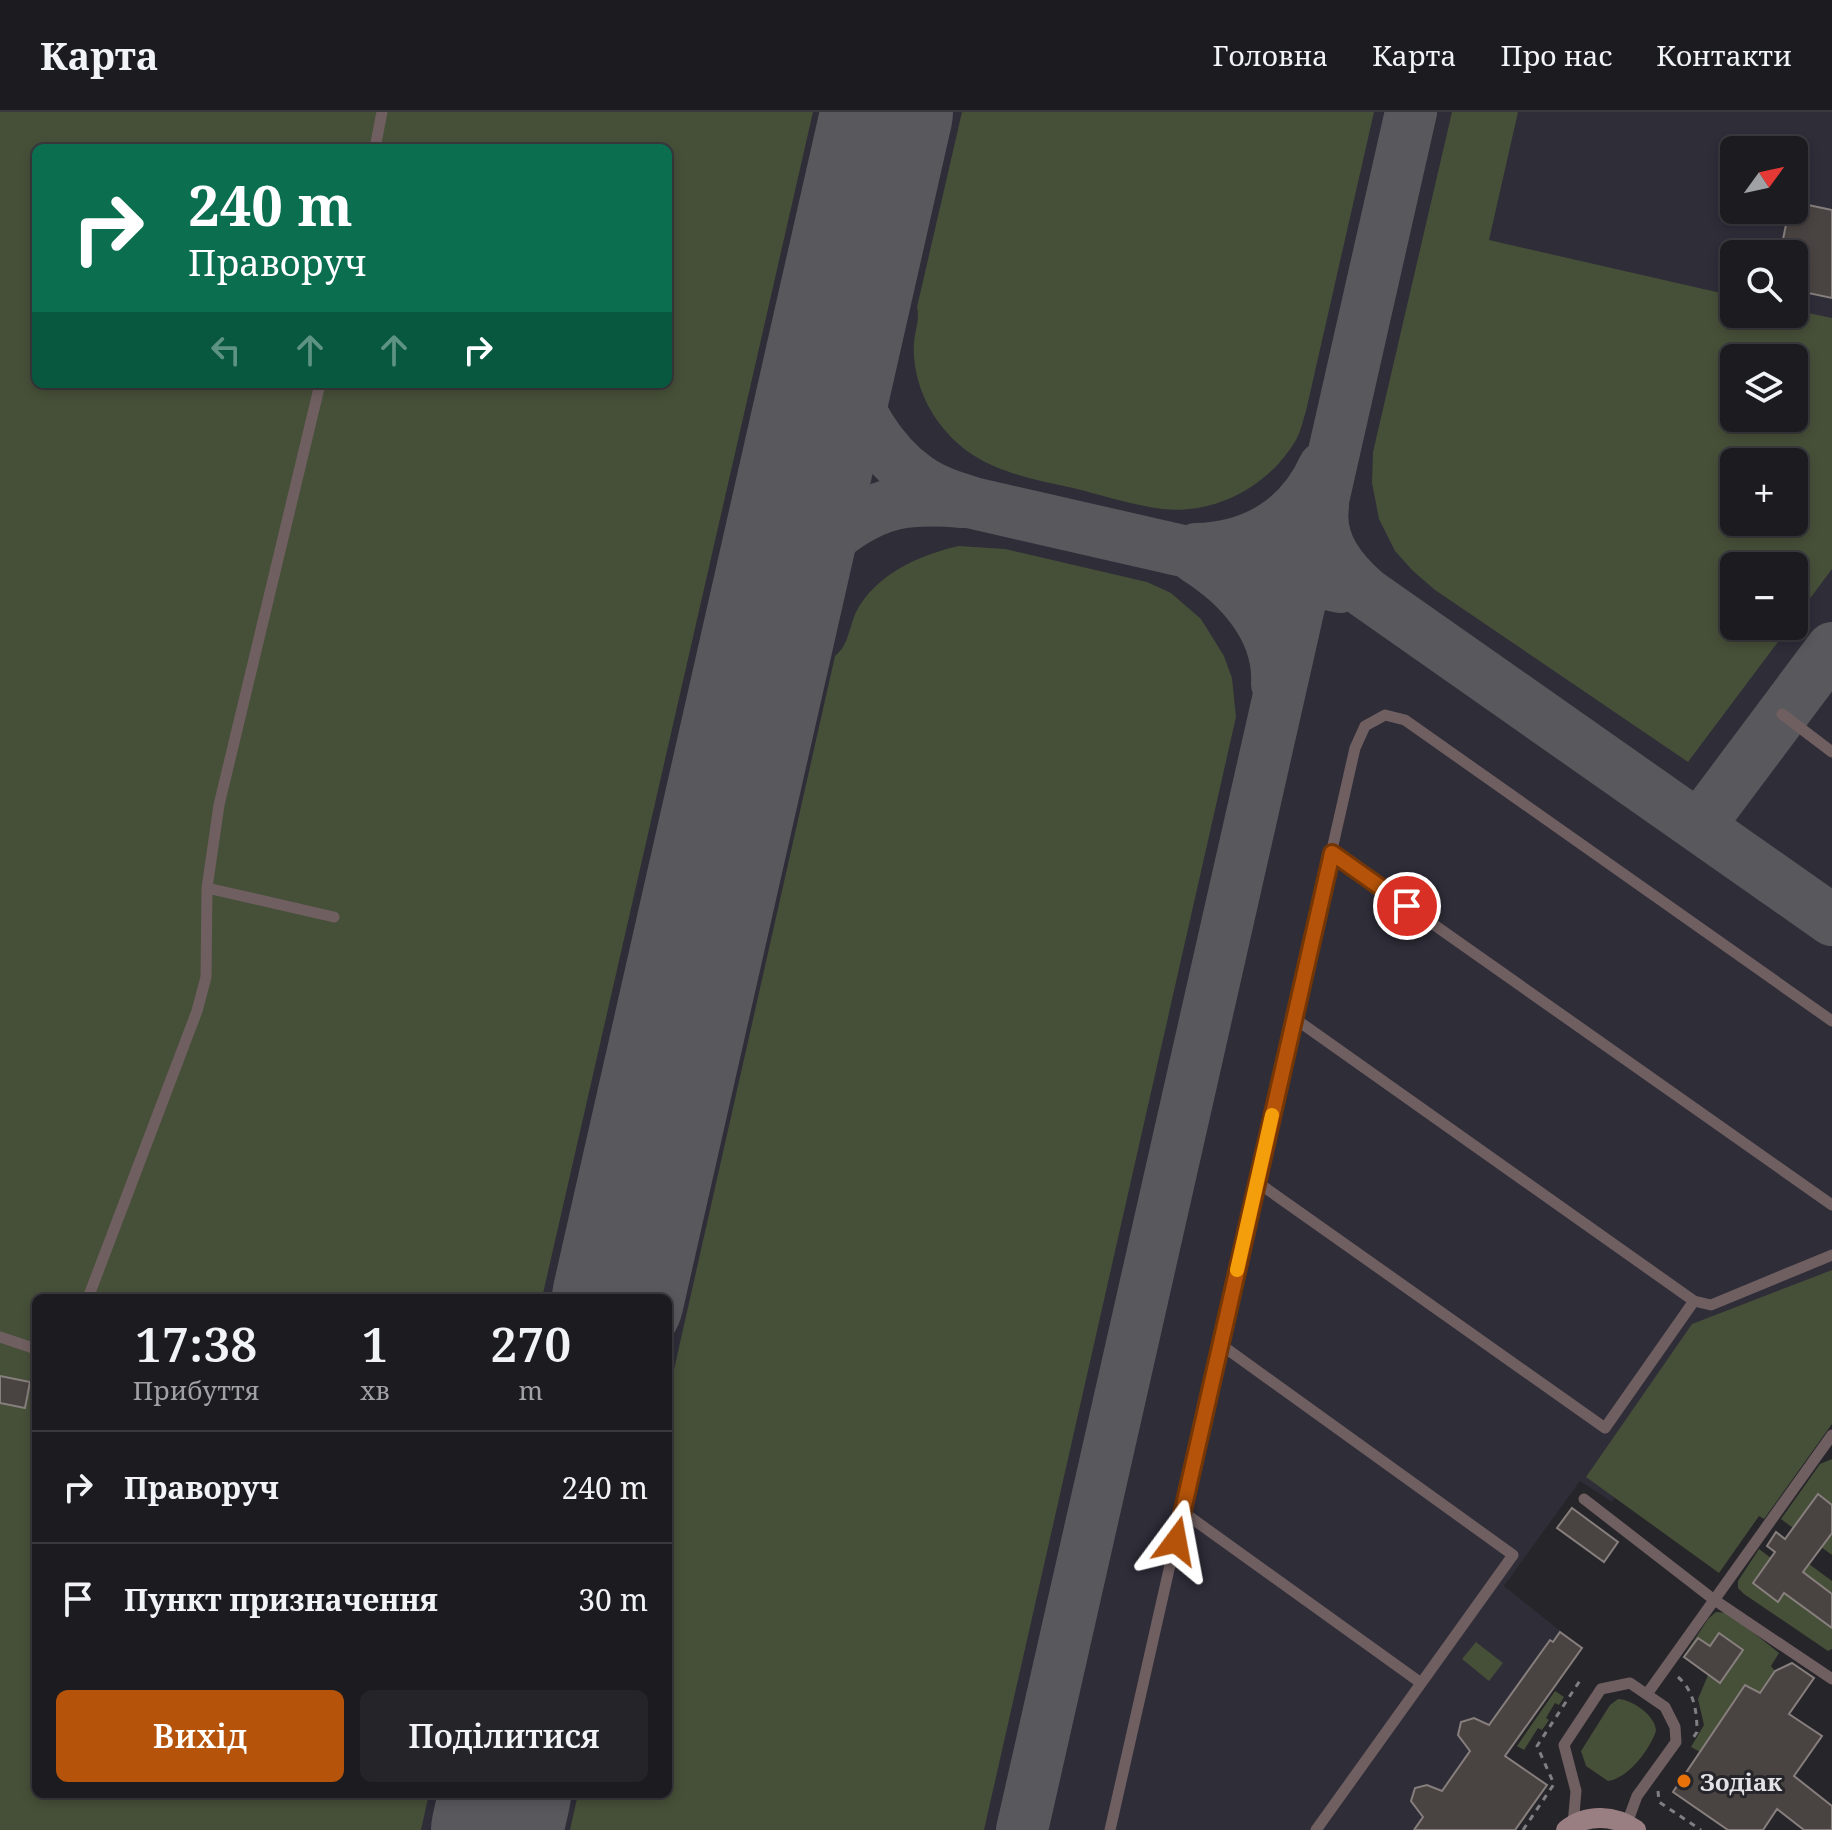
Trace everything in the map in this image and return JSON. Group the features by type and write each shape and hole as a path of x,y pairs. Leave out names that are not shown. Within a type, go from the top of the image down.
{"main road":[{"path":"1569,1827 1591,1818 1610,1818 1632,1826"}],"lane":[{"path":"376,144 382,112"},
{"path":"90,1294 197,1011 206,977 207,888 219,805 319,388"},
{"path":"1782,714 1832,752"},
{"path":"1110,1830 1360,733 1376,718 1393,715 1405,720 1832,1021"},
{"path":"1332,853 1832,1205"},
{"path":"207,888 334,917"},
{"path":"1294,1018 1694,1301 1711,1305 1832,1255"},
{"path":"1257,1182 1605,1428 1694,1301"},
{"path":"0,1337 32,1348"},
{"path":"1220,1344 1513,1555 1316,1830"},
{"path":"1647,1694 1832,1435"},
{"path":"1584,1499 1713,1599 1831,1677"},
{"path":"1183,1512 1421,1683"},
{"path":"1569,1827 1576,1791 1564,1745 1601,1689 1630,1683 1665,1707 1672,1717 1676,1742 1637,1796 1632,1826"}],"shaded area":[{"path":"0,112 1832,112 1832,1273 1733,1330 1612,1502 1580,1481 1504,1586 1582,1648 1501,1762 1526,1771 1547,1785 1515,1830 0,1830"}],"green space":[{"path":"0,112 813,112 543,1294 32,1294 32,1798 428,1798 421,1830 0,1830"},
{"path":"962,112 1374,112 1301,429 1285,456 1256,484 1221,502 1182,510 1162,509 1036,480 1002,469 970,453 943,428 921,388 915,366 914,343 917,307"},
{"path":"1452,112 1518,112 1489,240 1720,293 1720,328 1808,328 1808,313 1832,318 1832,569 1808,601 1808,552 1720,552 1720,640 1780,640 1688,762 1435,590 1413,571 1395,551 1379,519 1372,483 1373,452"},
{"path":"959,546 1005,549 1147,582 1171,593 1201,619 1224,656 1232,678 1236,717 984,1830 570,1830 577,1798 672,1798 672,1378 835,656 846,641 856,612 875,587 900,568"},
{"path":"1832,1270 1832,1424 1764,1519 1759,1516 1719,1573 1586,1477 1692,1324"},
{"path":"1832,1459 1832,1555 1821,1547 1809,1564 1832,1581 1832,1649 1828,1651 1744,1594 1738,1588 1738,1581 1759,1549 1771,1558 1793,1528 1781,1519 1820,1464"},
{"path":"1716,1612 1729,1613 1779,1653 1771,1666 1775,1671 1760,1693 1748,1687 1737,1696 1700,1752 1691,1747 1704,1725 1698,1699 1708,1675 1683,1657"},
{"path":"1476,1642 1503,1663 1489,1681 1462,1659"},
{"path":"1555,1691 1564,1697 1559,1705 1555,1703 1546,1718 1549,1720 1542,1730 1538,1728 1524,1750 1517,1746"},
{"path":"1618,1699 1642,1709 1652,1720 1656,1731 1638,1762 1624,1774 1608,1781 1586,1766 1581,1751 1610,1705"}],"building":[{"path":"1808,205 1832,210 1832,298 1808,293 1808,240 1783,240 1786,224 1808,224"},
{"path":"0,1376 30,1382 25,1408 0,1403"},
{"path":"1818,1494 1832,1505 1832,1533 1803,1572 1832,1594 1832,1628 1784,1593 1778,1602 1753,1583 1775,1552 1767,1546 1776,1532 1785,1539"},
{"path":"1572,1508 1618,1542 1604,1562 1557,1528"},
{"path":"1560,1632 1582,1648 1505,1756 1547,1785 1515,1830 1414,1830 1423,1817 1411,1801 1415,1788 1427,1785 1442,1791 1470,1751 1458,1735 1461,1722 1474,1718 1489,1725 1550,1640 1553,1642"},
{"path":"1719,1633 1743,1650 1720,1683 1684,1657 1698,1638 1710,1646"},
{"path":"1792,1663 1814,1678 1789,1714 1822,1736 1794,1776 1832,1806 1832,1830 1804,1830 1777,1809 1763,1830 1728,1830 1673,1792 1745,1685 1760,1693 1775,1671"}],"taxiway":[{"path":"1022,1830 1411,112"},
{"path":"846,290 845,355 854,397 880,443 904,469 923,483 973,503 1340,587"},
{"path":"1196,549 1237,543 1272,528 1302,502 1324,467"},
{"path":"771,620 779,601 804,565 819,548 855,521 902,502 962,502"},
{"path":"1323,506 1324,532 1333,555 1366,593 1832,920"},
{"path":"1196,558 1227,581 1254,610 1272,645 1277,684"},
{"path":"1699,826 1832,648"}],"runway":[{"path":"619,1294 887,112"},
{"path":"497,1830 504,1798"}],"slow traffic":[{"path":"1237,1270 1272,1115"}],"place":[{"name":"Зодіак","path":"1684,1781"}],"route":[{"path":"1176,1541 1332,853 1407,906"}]}
